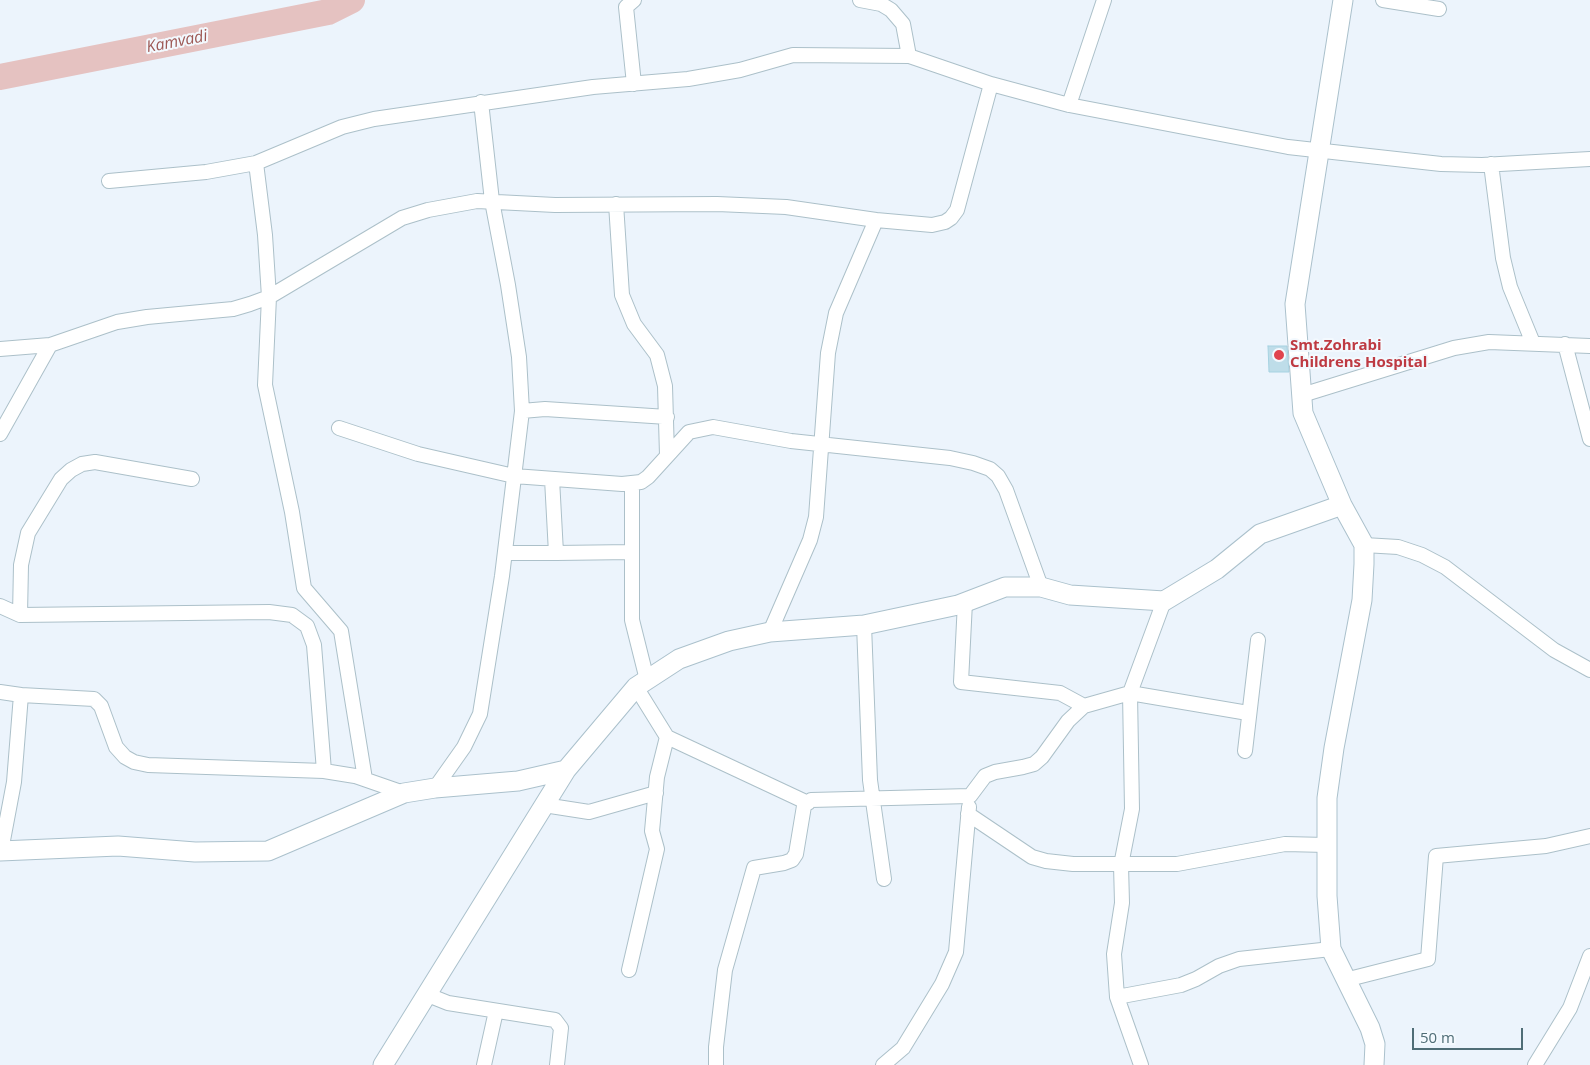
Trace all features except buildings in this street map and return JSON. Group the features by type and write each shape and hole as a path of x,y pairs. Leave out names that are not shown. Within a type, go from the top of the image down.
{"street":[{"path":"634,0 626,7 634,84"},
{"path":"1069,105 1104,0"},
{"path":"1343,0 1295,304 1303,413 1342,505 1364,545 1362,600 1334,748 1327,798 1326,846 1331,949 1345,980 1360,1004 1376,1044 1374,1065"},
{"path":"1383,0 1439,8"},
{"path":"869,1 891,10 904,24 909,56"},
{"path":"109,181 206,172 256,163 342,127 374,119 481,102 688,79 740,70 793,55 909,56 991,84 1069,105 1288,147 1441,164 1491,164 1590,159"},
{"path":"0,349 50,345 117,322 146,317 233,309 269,297 402,218 438,208 477,201 555,205 717,204 786,207 876,220 932,225 945,222 952,218 957,210 991,84"},
{"path":"435,788 464,747 480,714 505,553 522,411 519,358 508,285 492,201 481,102"},
{"path":"256,163 265,235 269,297 265,385 292,512 304,588 341,632 365,779"},
{"path":"1491,164 1503,258 1510,288 1533,343"},
{"path":"616,204 622,295 634,324 657,355 665,386 667,455"},
{"path":"770,632 810,540 816,517 823,443 828,353 836,313 876,220"},
{"path":"1302,396 1454,348 1489,342 1590,346"},
{"path":"1565,344 1590,439"},
{"path":"0,434 50,345"},
{"path":"522,411 545,408 667,417"},
{"path":"339,428 418,454 514,476 632,484 641,482 648,477 689,432 713,427 791,441 950,458 990,469 998,476 1006,490 1041,586"},
{"path":"20,615 21,565 28,533 61,479 71,470 82,464 95,462 192,479"},
{"path":"552,478 556,553"},
{"path":"629,970 657,849 652,831 656,794 667,738 642,683 632,620 632,484"},
{"path":"383,1065 566,770 642,683 679,659 729,641 770,632 864,625 965,602 1005,587 1041,586 1070,595 1164,601 1217,569 1260,534 1342,505"},
{"path":"1364,545 1398,547 1422,555 1445,567 1554,650 1590,670"},
{"path":"505,553 632,552"},
{"path":"1141,1065 1117,997 1114,954 1122,903 1122,865 1132,809 1130,693 1164,601"},
{"path":"965,602 961,682 1060,693 1084,706"},
{"path":"0,606 20,615 269,612 292,615 307,626 314,644 324,771"},
{"path":"864,625 869,756 884,878"},
{"path":"1245,750 1258,640"},
{"path":"0,692 94,699 101,706 116,747 125,757 134,762 148,765 324,771 365,779 404,794"},
{"path":"883,1065 903,1048 942,984 956,952 970,796 985,776 1034,764 1042,758 1068,721 1084,706 1130,693 1248,713"},
{"path":"21,695 14,782 0,851 118,846 196,852 268,851 404,794 435,788 518,781 566,770"},
{"path":"667,738 808,803"},
{"path":"544,805 589,812 656,794"},
{"path":"716,1065 716,1047 725,970 754,868 792,860 796,854 804,806 821,799 874,800 970,796"},
{"path":"968,814 1032,857 1055,862 1122,865 1199,861 1285,844 1326,846"},
{"path":"1345,980 1428,959 1436,856 1546,846 1590,836"},
{"path":"1117,997 1181,985 1219,966 1239,959 1331,949"},
{"path":"1535,1065 1570,1008 1587,970 1590,956"},
{"path":"428,995 448,1003 555,1020 561,1028 556,1065"},
{"path":"484,1065 496,1012"}],"waterway":[{"name":"Kamvadi","path":"0,77 328,12 352,0"}],"place":[{"name":"Smt.Zohrabi Childrens Hospital","path":"1279,355"}]}
